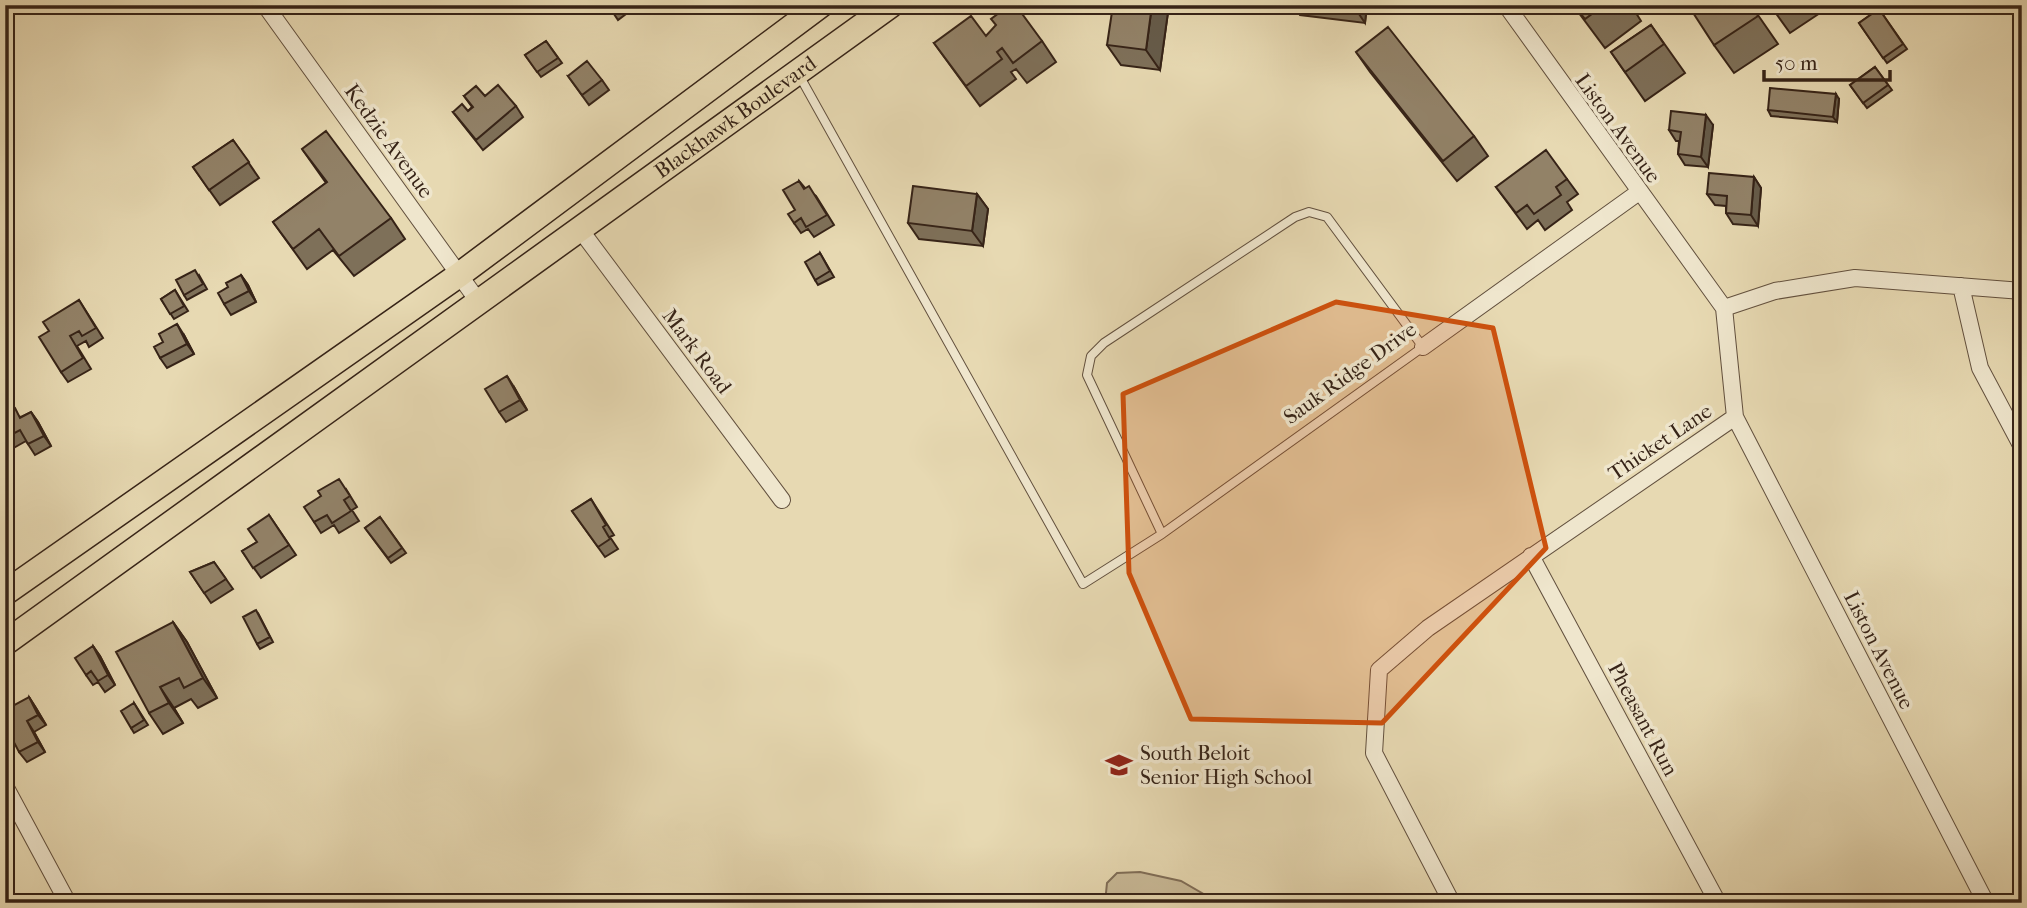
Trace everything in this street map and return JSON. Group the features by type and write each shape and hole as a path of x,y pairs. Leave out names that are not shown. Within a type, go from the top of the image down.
{"main road":[{"name":"Blackhawk Boulevard","path":"5,593 458,275 821,5"},
{"name":"Blackhawk Boulevard","path":"5,643 886,7"}],"street":[{"name":"Kedzie Avenue","path":"265,5 478,301"},
{"name":"Liston Avenue","path":"1506,5 1724,308"},
{"name":"Sauk Ridge Drive","path":"1423,347 1639,192"},
{"name":"Mark Road","path":"579,228 782,500"},
{"path":"1724,308 1774,291 1855,278 2022,291"},
{"path":"1961,286 1980,368 2022,447"},
{"name":"Thicket Lane","path":"1452,903 1374,753 1379,670 1427,628 1735,417 1724,308"},
{"name":"Liston Avenue","path":"1735,417 1986,903"},
{"name":"Pheasant Run","path":"1531,556 1718,903"},
{"path":"5,786 68,903"}],"lane":[{"name":"Sauk Ridge Drive","path":"797,72 1083,584 1162,534 1423,347"},
{"path":"1162,534 1087,375 1091,356 1104,344 1296,216 1309,212 1327,217 1423,347"}],"highlighted area":[{"path":"1336,302 1493,328 1546,548 1382,723 1191,719 1129,573 1123,394"}],"shaded area":[{"path":"1140,872 1181,881 1219,903 1105,903 1107,883 1117,873"}],"building":[{"path":"1113,5 1152,5 1146,50 1107,45"},
{"path":"1574,5 1604,5 1585,19"},
{"path":"1695,5 1751,5 1758,16 1714,45 1690,8"},
{"path":"1007,7 1010,12 1017,7 1042,41 1013,63 1002,48 997,52 1002,59 966,86 934,43 971,16 986,36 996,25 991,19"},
{"path":"1879,9 1903,44 1883,58 1859,23"},
{"path":"1651,25 1664,44 1625,72 1611,52"},
{"path":"1388,27 1474,136 1443,161 1356,52"},
{"path":"2022,33 2022,51 2015,37"},
{"path":"546,41 558,58 537,72 525,55"},
{"path":"587,61 602,80 582,95 568,76"},
{"path":"1875,67 1888,85 1863,103 1850,85"},
{"path":"498,85 516,106 476,140 453,112 462,104 468,111 473,107 464,96 476,86 485,96"},
{"path":"1770,88 1836,94 1833,117 1768,110"},
{"path":"1671,111 1706,115 1701,157 1678,154 1681,132 1669,130"},
{"path":"326,131 391,218 339,256 319,229 293,249 273,222 327,182 302,149"},
{"path":"233,140 249,162 209,190 193,167"},
{"path":"1546,150 1567,179 1556,187 1561,195 1534,214 1527,205 1516,213 1496,187"},
{"path":"1709,173 1754,177 1751,215 1726,213 1727,196 1707,194"},
{"path":"799,181 804,189 809,186 827,215 806,227 801,218 794,223 788,214 795,210 783,190"},
{"path":"913,186 977,194 972,231 908,223"},
{"path":"820,253 830,271 815,280 805,262"},
{"path":"195,270 203,284 184,295 176,280"},
{"path":"241,275 249,291 224,304 218,293 228,287 226,283"},
{"path":"175,290 184,306 170,314 161,299"},
{"path":"79,300 96,328 82,336 79,331 70,336 83,358 61,372 39,337 49,331 43,322"},
{"path":"177,324 187,344 160,358 154,347 163,342 159,334"},
{"path":"507,376 520,400 499,412 485,389"},
{"path":"15,408 20,418 31,412 44,436 28,444 20,430 5,438 5,413"},
{"path":"339,479 350,496 344,500 351,511 332,523 327,515 314,522 304,507 321,496 318,491"},
{"path":"591,499 606,525 603,527 610,539 598,547 572,511"},
{"path":"269,515 289,545 253,568 242,551 257,542 248,529"},
{"path":"380,517 402,548 388,558 365,528"},
{"path":"214,562 226,579 204,593 190,572"},
{"path":"256,610 270,637 257,644 243,617"},
{"path":"173,622 203,678 184,688 179,678 160,687 169,703 149,713 116,652"},
{"path":"93,646 108,675 98,681 91,671 86,675 75,658"},
{"path":"29,697 38,715 27,721 38,742 19,752 5,725 5,710"},
{"path":"134,703 144,720 131,728 121,711"}],"place":[{"name":"South Beloit Senior High School","path":"1119,765"}]}
